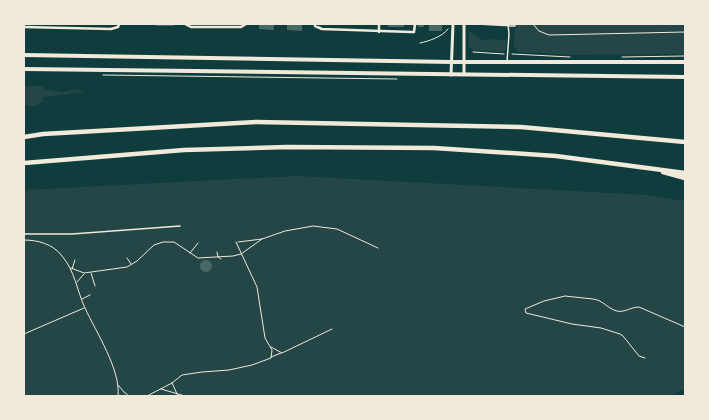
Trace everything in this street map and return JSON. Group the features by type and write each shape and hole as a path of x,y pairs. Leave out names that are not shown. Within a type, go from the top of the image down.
{"highway":[{"path":"24,137 50,134 256,122 521,127 685,142"},
{"path":"24,163 184,150 434,148 556,156 685,173"},
{"path":"640,167 685,178"}],"main road":[{"path":"24,55 452,62 685,62"},
{"path":"24,69 685,77"}],"street":[{"path":"24,27 111,29 118,27 119,24"},
{"path":"185,24 191,27 241,27 246,24"},
{"path":"315,24 315,26 322,29 379,32 414,32 416,24"},
{"path":"379,24 379,32"},
{"path":"451,75 453,24"},
{"path":"464,24 464,74"}],"lane":[{"path":"477,24 501,24 515,26 515,24"},
{"path":"507,62 509,34 508,25"},
{"path":"24,234 72,234 180,226"}],"path":[{"path":"533,24 539,32 549,35 685,32"},
{"path":"420,43 434,40 439,35 445,34 449,29"},
{"path":"473,52 570,57"},
{"path":"616,57 685,56"},
{"path":"282,353 271,346 265,338 257,287 241,254 237,242 262,239 285,231 312,226 337,229 378,248"},
{"path":"71,268 84,273 127,267 137,261 154,245 163,242 174,242 198,258 233,256 241,254 262,239"},
{"path":"24,240 44,243 55,248 71,268 85,308 114,372 118,384 118,396"},
{"path":"190,253 198,243"},
{"path":"217,252 218,257 221,259"},
{"path":"127,258 131,264"},
{"path":"71,268 75,260"},
{"path":"91,272 95,286"},
{"path":"76,282 84,273"},
{"path":"82,299 90,295"},
{"path":"645,358 639,356 622,336 601,328 540,317 526,313 525,309 544,301 565,296 593,299 598,300 618,311 639,307 685,327"},
{"path":"24,334 85,308"},
{"path":"147,396 182,376 202,372 229,370 252,365 271,358 332,329"},
{"path":"271,346 271,358"},
{"path":"172,383 178,396"},
{"path":"118,384 129,396"},
{"path":"160,389 185,396"}],"shaded area":[{"path":"517,24 685,24 685,54 573,55 520,52 522,55 518,52 514,45"},
{"path":"469,31 484,41 491,39 506,39 506,48 504,52 473,50 469,46"},
{"path":"24,86 42,86 46,90 63,92 76,89 85,92 43,97 41,103 36,106 31,106 24,105"},
{"path":"297,176 646,195 685,201 685,389 670,396 24,396 24,190"}],"building":[{"path":"156,24 174,24 174,26 156,26"},
{"path":"259,24 274,24 274,30 259,29"},
{"path":"302,24 302,31 287,30 287,25"},
{"path":"389,24 404,24 404,27 388,27"},
{"path":"418,24 424,24 424,27 418,27"},
{"path":"429,24 442,24 442,31 429,31"},
{"path":"206,260 210,262 212,266 210,270 206,272 202,270 200,266 202,262"}]}
